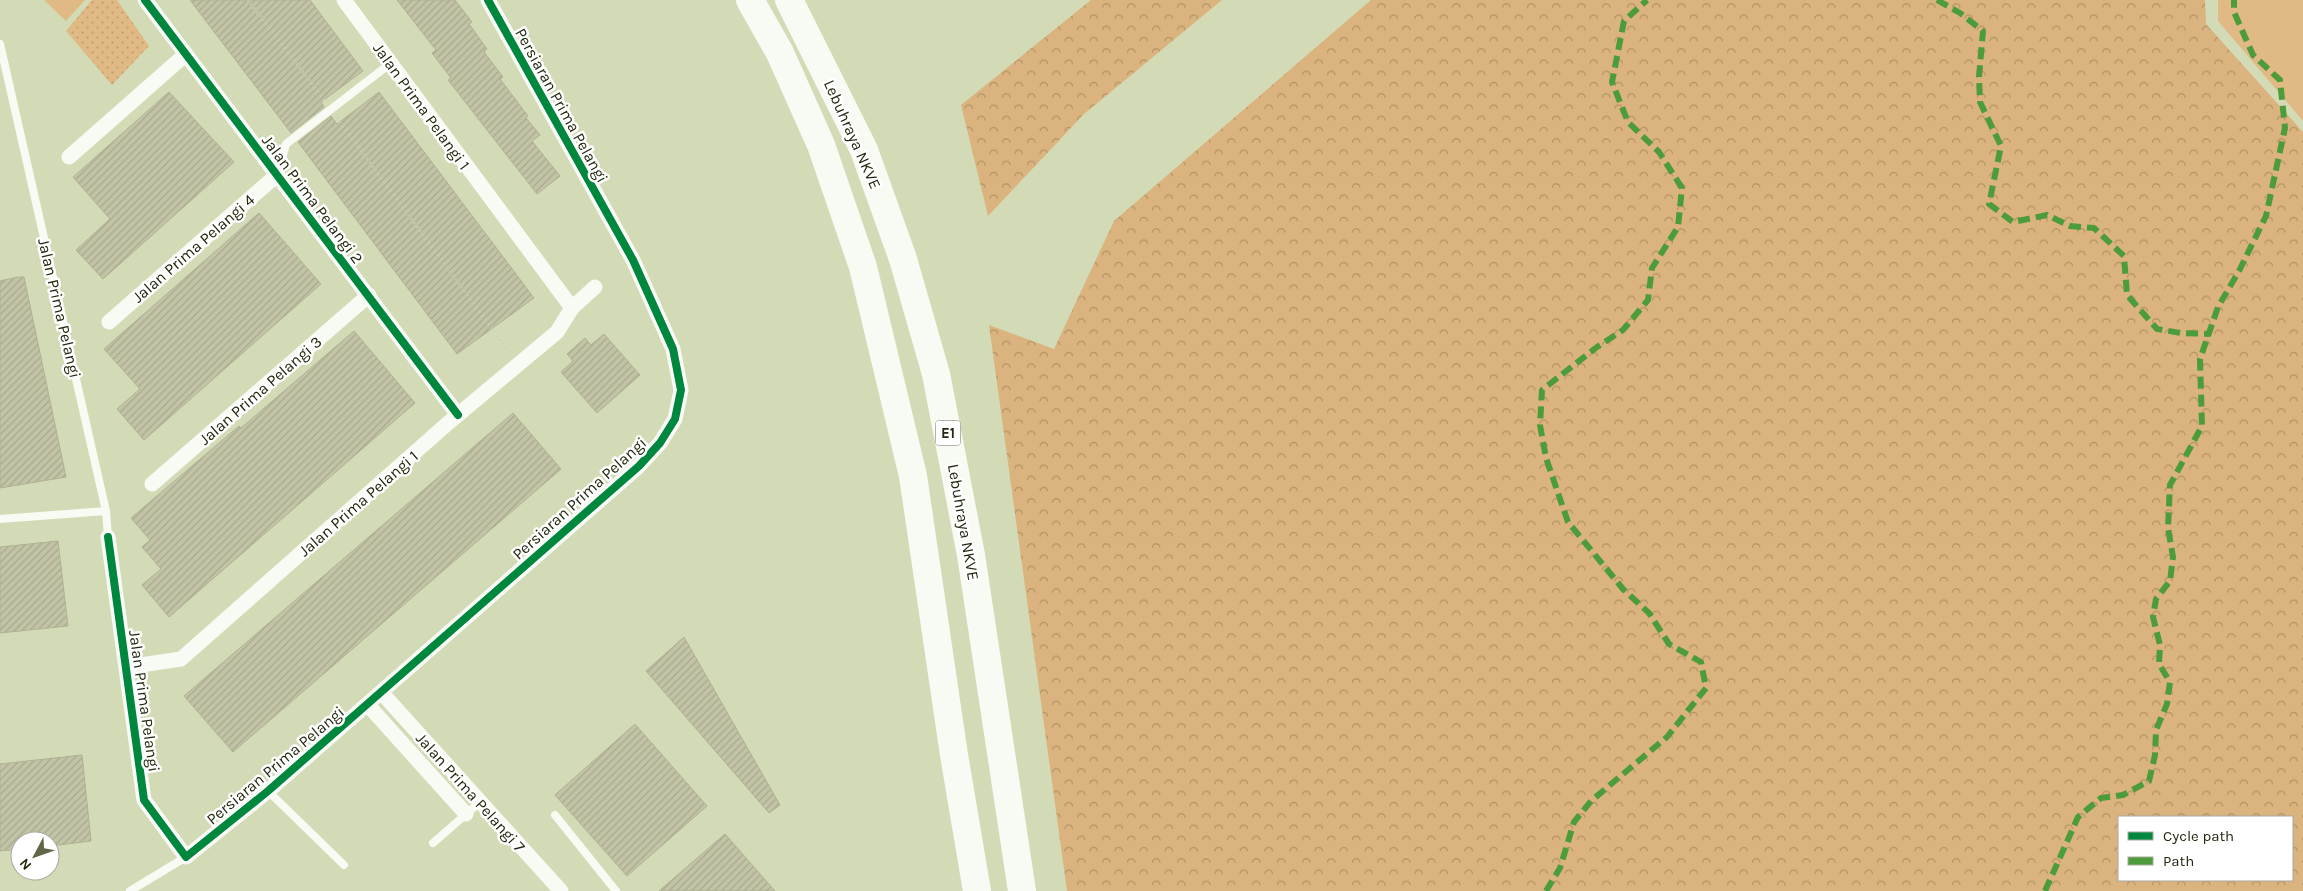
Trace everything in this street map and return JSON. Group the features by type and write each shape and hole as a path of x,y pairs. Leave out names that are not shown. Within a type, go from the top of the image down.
{"highway":[{"name":"Lebuhraya NKVE","path":"750,0 780,53 821,145 863,267 912,476 954,755 977,891"},
{"name":"Lebuhraya NKVE","path":"789,0 864,150 903,259 936,374 971,555 1022,891"}],"street":[{"name":"Jalan Prima Pelangi 2","path":"145,0 458,415"},
{"name":"Jalan Prima Pelangi 1","path":"344,0 572,308"},
{"name":"Persiaran Prima Pelangi","path":"186,857 268,791 639,466 660,443 675,419 681,390 673,349 634,260 488,0"},
{"path":"70,157 186,54"},
{"name":"Jalan Prima Pelangi 4","path":"109,322 278,174"},
{"name":"Jalan Prima Pelangi 1","path":"127,667 181,659 458,415 520,365 557,332 572,308 595,287"},
{"name":"Jalan Prima Pelangi 3","path":"152,484 369,295"},
{"name":"Jalan Prima Pelangi","path":"108,537 144,800 186,857"},
{"name":"Jalan Prima Pelangi 7","path":"381,692 561,891"},
{"path":"367,704 466,814"}],"lane":[{"name":"Jalan Prima Pelangi","path":"0,44 106,511 108,537"},
{"path":"278,174 286,144 391,63"},
{"path":"0,519 106,511"},
{"path":"268,791 344,865"},
{"path":"433,843 480,802"},
{"path":"555,816 616,891"},
{"path":"130,891 186,857"}],"path":[{"path":"248,0 520,365"}],"shaded area":[{"path":"44,0 85,0 66,21"},
{"path":"92,0 117,0 149,46 112,85 66,31"},
{"path":"2218,0 2303,0 2303,121 2218,21"}],"green space":[{"path":"1091,0 1222,0 1084,114 988,216 961,105"},
{"path":"1371,0 2205,0 2206,24 2303,132 2303,891 1067,891 989,325 1054,349 1114,221"}],"building":[{"path":"190,0 310,0 363,71 321,102 324,107 291,133"},
{"path":"397,0 455,0 472,22 469,24 487,49 484,52 503,77 500,79 528,116 526,118 540,135 532,141 560,176 537,194 448,80 451,78 432,53 436,50"},
{"path":"169,92 234,162 103,279 76,250 110,219 73,177"},
{"path":"379,92 534,298 457,354 298,142 331,116 337,124"},
{"path":"259,213 321,284 144,440 117,409 140,389 104,349"},
{"path":"24,277 66,477 0,488 0,281"},
{"path":"354,331 415,403 169,617 142,585 161,569 142,547 150,540 131,518 239,426 241,428"},
{"path":"604,334 640,375 597,413 561,372 573,361 567,354 585,338 591,345"},
{"path":"513,413 561,469 233,752 184,696"},
{"path":"58,541 68,626 0,633 0,547"},
{"path":"684,637 780,805 769,813 646,671"},
{"path":"635,724 707,806 627,876 555,795"},
{"path":"82,755 91,841 60,845 60,831 10,831 10,850 0,851 0,764"},
{"path":"725,834 775,891 659,891"}],"marked path":[{"path":"1546,891 1560,868 1574,822 1591,801 1667,737 1706,688 1701,662 1669,644 1649,613 1623,589 1568,522 1546,458 1540,425 1542,390 1597,347 1623,330 1648,300 1652,268 1678,227 1682,188 1659,152 1628,122 1612,82 1624,21 1647,0"},
{"path":"1937,0 1960,13 1983,31 1979,77 1980,102 2001,146 1989,204 2013,222 2047,215 2070,226 2094,228 2124,256 2127,295 2157,329 2181,333 2209,334"},
{"path":"2045,891 2078,817 2101,798 2123,795 2149,781 2155,755 2156,730 2167,704 2170,682 2159,664 2160,645 2153,617 2156,599 2170,581 2173,557 2168,528 2170,485 2202,426 2200,359 2218,307 2239,271 2266,216 2285,128 2280,80 2253,55 2234,12 2234,0"}],"cycle path":[{"path":"145,0 458,415"},
{"path":"108,537 144,800 186,857 268,791 639,466 660,443 675,419 681,390 673,349 633,260 488,0"}]}
